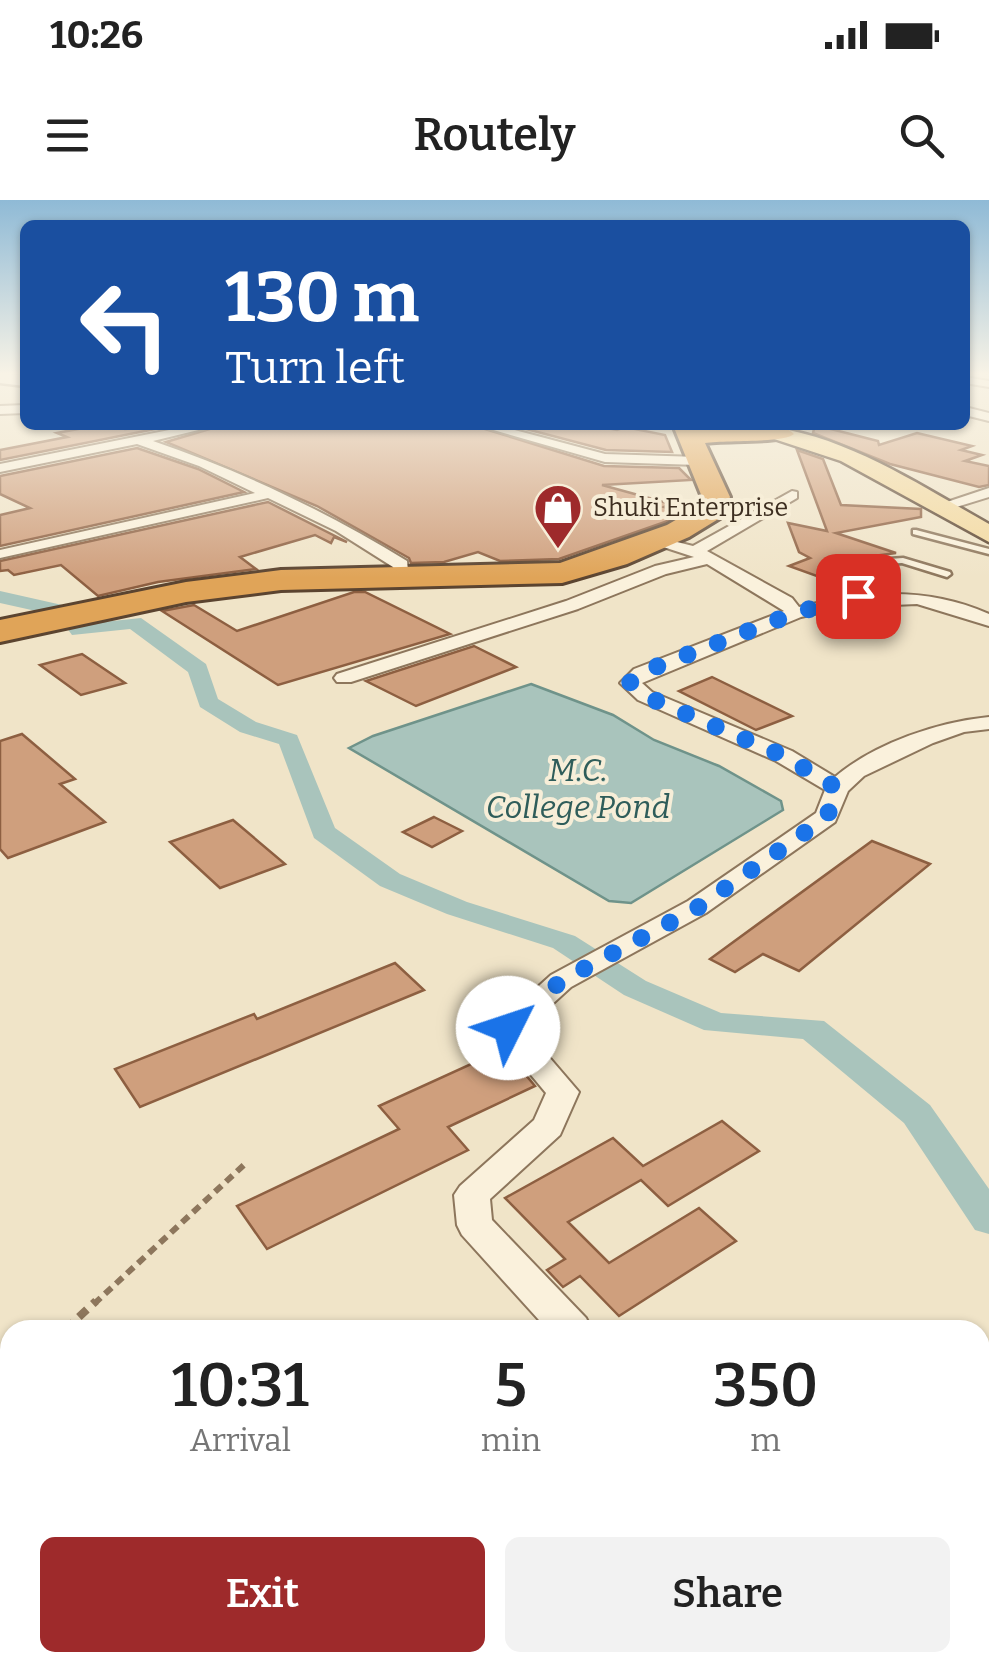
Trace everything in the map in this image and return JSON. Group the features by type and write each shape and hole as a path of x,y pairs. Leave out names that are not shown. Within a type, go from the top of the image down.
{"highway":[{"path":"0,631 186,592 281,580 562,573 653,541 710,512 716,497 690,441"}],"main road":[{"path":"802,441 848,456 989,534"}],"street":[{"path":"0,468 137,441"},
{"path":"142,441 204,464 369,543 401,565 403,576"},
{"path":"538,441 590,455 634,461 690,441"},
{"path":"938,508 989,492"},
{"path":"3,554 264,494"},
{"path":"344,678 572,605 702,555 792,495"},
{"path":"653,541 702,555 786,602 795,613"},
{"path":"837,788 784,756 645,696 630,682 640,673 795,613 858,596 923,597 989,620"},
{"path":"563,1320 474,1225 472,1194 548,1127 563,1092 508,1028 561,981 697,908 827,817 837,788 856,772 912,743 962,726 989,723"}],"lane":[{"path":"923,541 914,532 989,552"},
{"path":"903,560 916,552"},
{"path":"861,563 903,560 948,574"}],"path":[{"path":"76,1320 244,1164"}],"water":[{"name":"M.C. College Pond","path":"531,684 613,715 654,740 719,766 781,801 783,810 631,903 609,901 349,748 373,736"}],"building":[{"path":"48,441 97,441 0,460 0,450"},
{"path":"522,441 604,466 679,468 691,480 602,485 671,504 664,507 682,512 665,522 559,559 500,561 478,552 444,562 411,563 409,558 317,506 166,442"},
{"path":"570,441 667,441 672,452 606,450"},
{"path":"832,441 877,441 879,445 893,441 949,441 972,446 961,450 982,455 965,461 989,466 989,485 979,487 890,464"},
{"path":"137,448 198,469 244,492 0,546 0,515 30,508 0,494 0,476"},
{"path":"797,450 823,459 841,505 921,509 921,517 836,533 896,553 859,558 854,562 857,567 825,579 789,566 810,558 799,552 788,523 827,531"},
{"path":"268,502 347,542 334,537 331,543 315,535 240,557 256,569 158,582 98,596 61,565 14,575 8,570 0,571 0,561"},
{"path":"354,592 365,592 450,634 278,685 162,611 194,605 237,631"},
{"path":"474,646 516,667 416,706 366,681"},
{"path":"82,654 125,683 81,695 40,665"},
{"path":"712,677 792,716 756,730 679,691"},
{"path":"22,734 75,779 60,784 105,822 8,858 0,849 0,741"},
{"path":"434,817 462,831 432,847 403,832"},
{"path":"233,820 285,864 220,888 170,842"},
{"path":"872,841 930,864 799,971 763,954 735,972 710,959"},
{"path":"395,963 424,990 140,1107 115,1069 254,1014 257,1019"},
{"path":"504,1049 535,1086 448,1127 468,1150 267,1249 237,1206 399,1129 379,1106"},
{"path":"722,1121 759,1151 668,1206 641,1180 568,1222 609,1263 699,1208 736,1241 619,1316 580,1276 563,1287 547,1270 565,1259 505,1198 613,1138 643,1166"}],"waterway":[{"path":"0,597 64,611"},
{"path":"71,620 79,631 134,622 198,669 208,702 248,727 289,740 323,832 390,880 457,908 564,942 635,988 716,1023 812,1029 917,1114 989,1219"}],"place":[{"name":"Shuki Enterprise","path":"558,550"}],"route":[{"path":"508,1028 561,981 697,908 827,817 833,805 837,788 784,756 645,696 630,682 640,673 795,613 858,596"}]}
